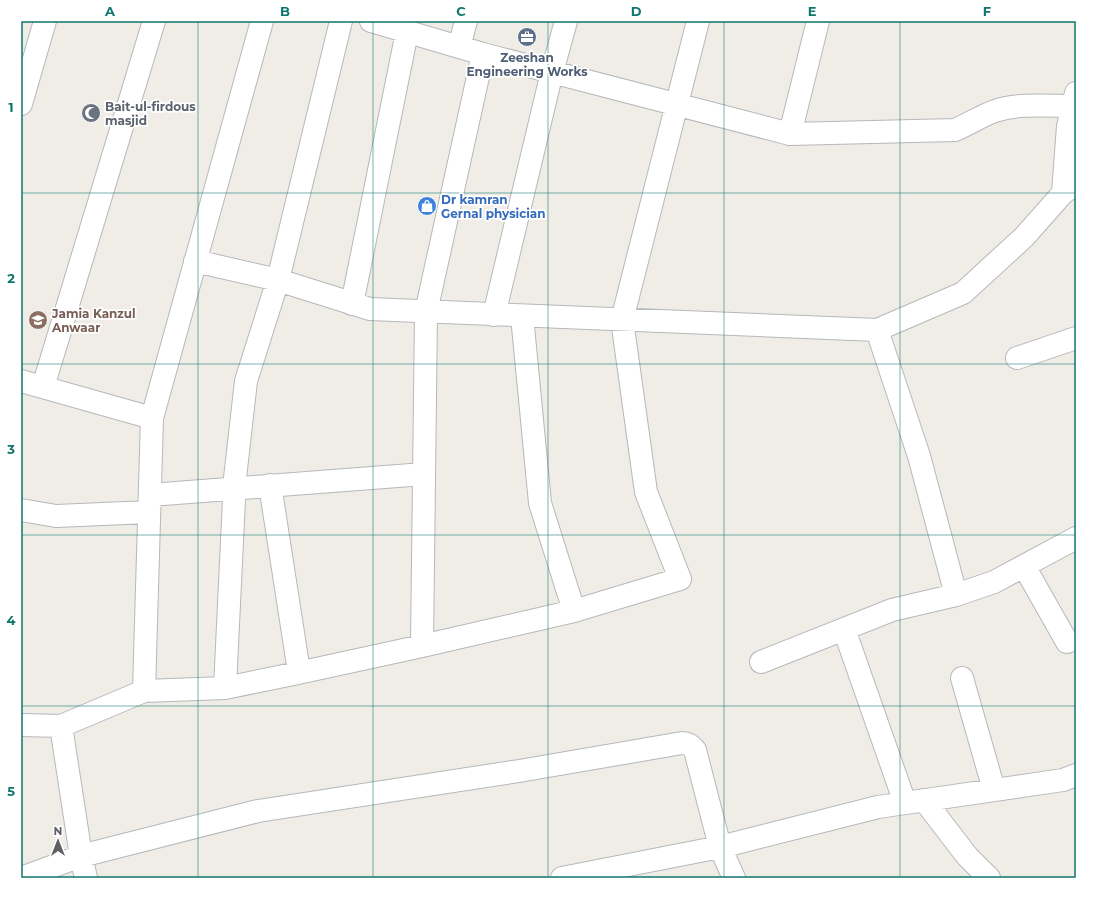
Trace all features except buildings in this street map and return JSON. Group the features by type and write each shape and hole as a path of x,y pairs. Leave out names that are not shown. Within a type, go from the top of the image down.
{"street":[{"path":"21,104 45,21"},
{"path":"43,387 154,21"},
{"path":"144,691 152,418 262,21"},
{"path":"225,688 235,488 246,381 278,280 341,21"},
{"path":"195,261 278,280 370,310 877,330 964,293 1024,237 1069,188 1068,126 1074,99 1012,107 990,113 955,130 790,134 483,54 372,21"},
{"path":"459,47 466,21"},
{"path":"494,315 552,72 566,21"},
{"path":"21,725 61,726 144,691 225,688 298,673 574,611 680,579 646,492 622,320 698,21"},
{"path":"790,134 818,21"},
{"path":"352,304 407,32"},
{"path":"422,646 426,312 483,54"},
{"path":"522,316 540,503 574,611"},
{"path":"877,330 919,456 956,595"},
{"path":"1018,358 1076,338"},
{"path":"21,381 152,418"},
{"path":"21,510 56,516 149,503 235,488 424,474"},
{"path":"270,485 298,673"},
{"path":"761,662 892,610 956,595 994,582 1076,538"},
{"path":"1024,566 1067,642"},
{"path":"844,629 915,802 989,878"},
{"path":"962,678 994,790"},
{"path":"61,726 81,856 86,878"},
{"path":"21,878 81,856 258,810 519,771 682,743 690,745 695,750 720,847 734,878"},
{"path":"562,878 720,847 878,807 1063,780 1076,775"}],"place":[{"name":"Zeeshan Engineering Works","path":"527,37"},
{"name":"Bait-ul-firdous masjid","path":"91,113"},
{"name":"Dr kamran Gernal physician","path":"427,206"},
{"name":"Jamia Kanzul Anwaar","path":"38,320"}]}
